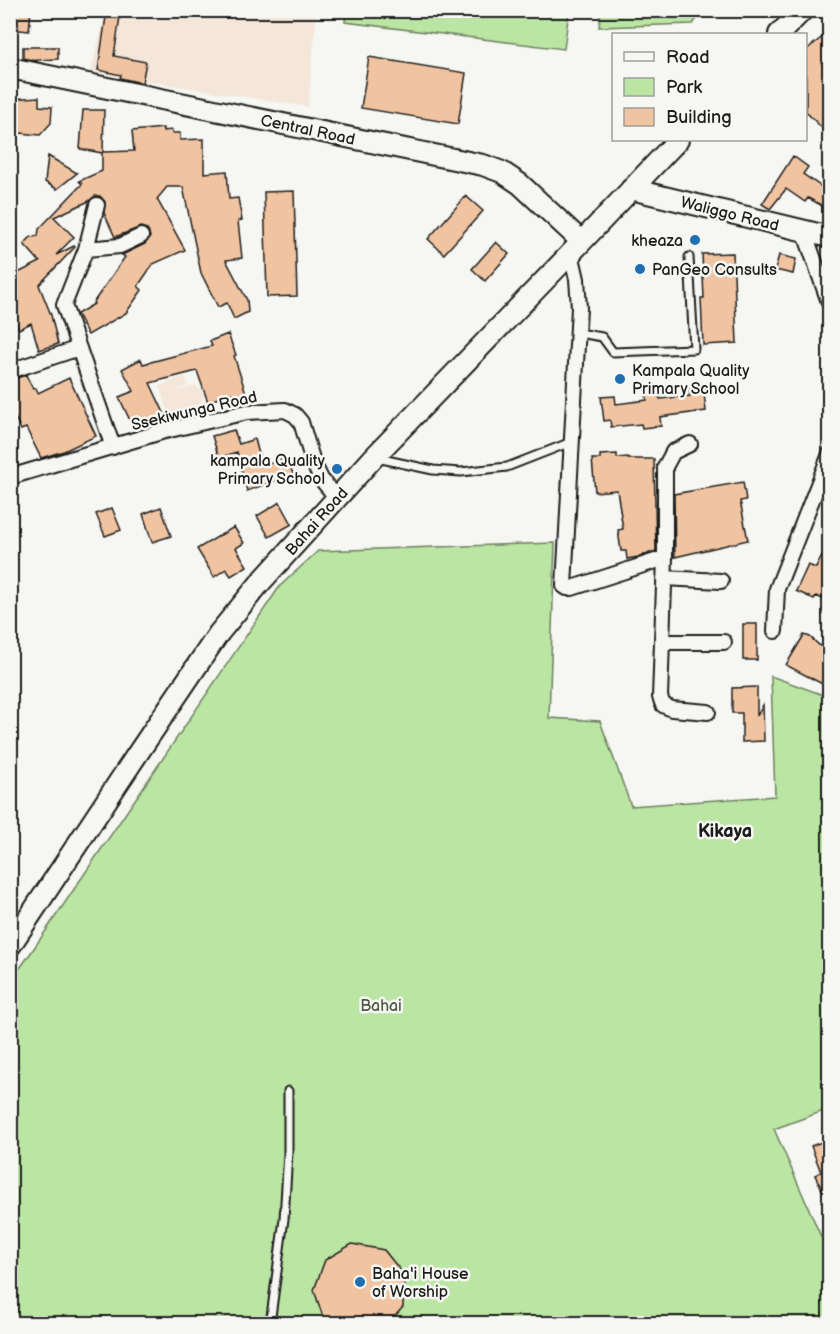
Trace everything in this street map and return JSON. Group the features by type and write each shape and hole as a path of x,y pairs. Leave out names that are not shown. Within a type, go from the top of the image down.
{"street":[{"path":"780,33 803,10"},
{"name":"Central Road","path":"10,68 483,165 502,172 520,183 576,247"},
{"name":"Bahai Road","path":"10,946 219,633 260,583 374,457 677,141"},
{"name":"Waliggo Road","path":"631,189 830,237"},
{"path":"97,205 86,249 64,305 112,447"},
{"path":"804,231 830,305"},
{"path":"86,249 120,246 141,236"},
{"path":"576,247 579,333 564,586 572,588 665,558"},
{"path":"10,371 79,348"},
{"name":"Ssekiwunga Road","path":"10,477 161,432 247,412 285,410 295,415 301,422 313,462 321,479 337,498"},
{"path":"690,444 673,452 664,467 665,558 660,697 663,705 672,709 708,712"},
{"path":"775,631 777,589 830,454"},
{"path":"664,578 721,581"},
{"path":"662,642 724,642"}],"lane":[{"path":"579,333 602,337 613,352 694,349 689,257"},
{"path":"374,457 433,470 461,472 507,467 571,442"},
{"path":"270,1323 284,1219 288,1154 288,1091"}],"shaded area":[{"path":"106,11 317,11 308,107 91,72"},
{"path":"185,376 188,386 178,391 197,385 204,399 201,400 205,412 184,420 182,414 170,419 159,386"}],"green space":[{"path":"346,10 569,11 564,49 345,22"},
{"path":"601,10 702,11 693,24 599,27"},
{"name":"Bahai","path":"555,543 549,718 600,721 631,806 775,796 771,676 829,697 829,1109 774,1129 829,1255 829,1323 11,1324 11,980 280,586 318,551"}],"building":[{"path":"10,10 31,10 29,31 10,29"},
{"path":"107,10 121,10 114,56 146,62 142,83 98,70"},
{"path":"830,31 830,123 823,129 807,113 807,49"},
{"path":"23,47 58,47 58,59 37,61 23,58"},
{"path":"369,57 466,73 458,124 361,108"},
{"path":"39,97 39,106 52,107 51,123 40,135 10,132 10,99"},
{"path":"83,110 104,110 103,152 134,151 132,131 163,128 163,131 172,130 172,133 180,133 180,140 204,139 204,173 227,171 229,199 238,198 242,220 238,221 242,258 226,260 247,300 248,312 234,319 227,303 218,307 201,273 183,187 167,187 157,199 185,250 153,264 138,286 142,290 126,313 88,335 77,314 94,304 125,257 122,255 145,244 150,237 147,229 141,227 115,237 104,213 105,202 100,196 95,196 54,217 74,237 56,255 75,247 39,285 51,315 58,344 39,350 31,323 19,329 10,303 10,277 40,262 24,244 31,237 38,236 39,229 82,184 79,181 102,171 102,153 80,149"},
{"path":"48,156 77,173 57,189 45,182"},
{"path":"793,156 808,167 803,174 830,193 830,210 808,198 805,202 786,189 770,209 762,204"},
{"path":"294,191 297,296 267,297 264,192"},
{"path":"466,196 483,211 444,254 428,239"},
{"path":"496,242 509,254 485,281 472,269"},
{"path":"733,253 737,343 703,345 702,254"},
{"path":"779,255 796,259 793,274 775,270"},
{"path":"228,334 246,393 232,399 231,393 208,402 197,371 150,383 165,415 134,429 119,397 134,391 122,369 141,359 143,364 212,346 210,341"},
{"path":"26,375 33,389 36,388 38,393 69,378 96,436 64,451 41,458 26,428 21,430 10,407 10,380"},
{"path":"703,384 706,411 660,417 661,426 642,428 641,424 611,427 610,420 604,421 601,397 615,396 616,404 647,400 646,393 659,391 660,399 690,396 689,386"},
{"path":"234,430 239,444 255,439 262,466 287,458 293,474 247,491 237,452 219,458 212,436"},
{"path":"617,454 617,458 654,459 656,551 627,559 626,551 621,551 618,530 623,529 617,490 595,492 592,459 600,459 600,455"},
{"path":"743,482 746,500 740,501 748,540 675,557 674,494"},
{"path":"280,502 292,524 269,537 257,516"},
{"path":"161,507 171,536 152,542 143,514"},
{"path":"112,508 121,530 105,536 96,514"},
{"path":"234,527 244,543 236,548 247,566 231,576 226,569 214,577 197,549"},
{"path":"830,539 830,602 816,596 814,599 796,591 808,565 816,568"},
{"path":"743,624 757,624 757,660 743,660"},
{"path":"804,635 830,649 830,688 786,665"},
{"path":"757,687 757,716 763,705 764,741 742,742 742,713 732,713 732,688"},
{"path":"830,1139 830,1207 815,1175 821,1172 811,1146"},
{"name":"Baha'i House of Worship","path":"352,1244 384,1250 404,1275 403,1307 389,1323 330,1323 324,1320 314,1290 325,1260"}],"place":[{"name":"kheaza","path":"695,240"},
{"name":"PanGeo Consults","path":"640,269"},
{"name":"Kampala Quality Primary School","path":"620,379"},
{"name":"kampala Quality Primary School","path":"337,469"},
{"name":"Baha'i House of Worship","path":"360,1282"}],"district":[{"name":"Kikaya","path":"725,831"}]}
